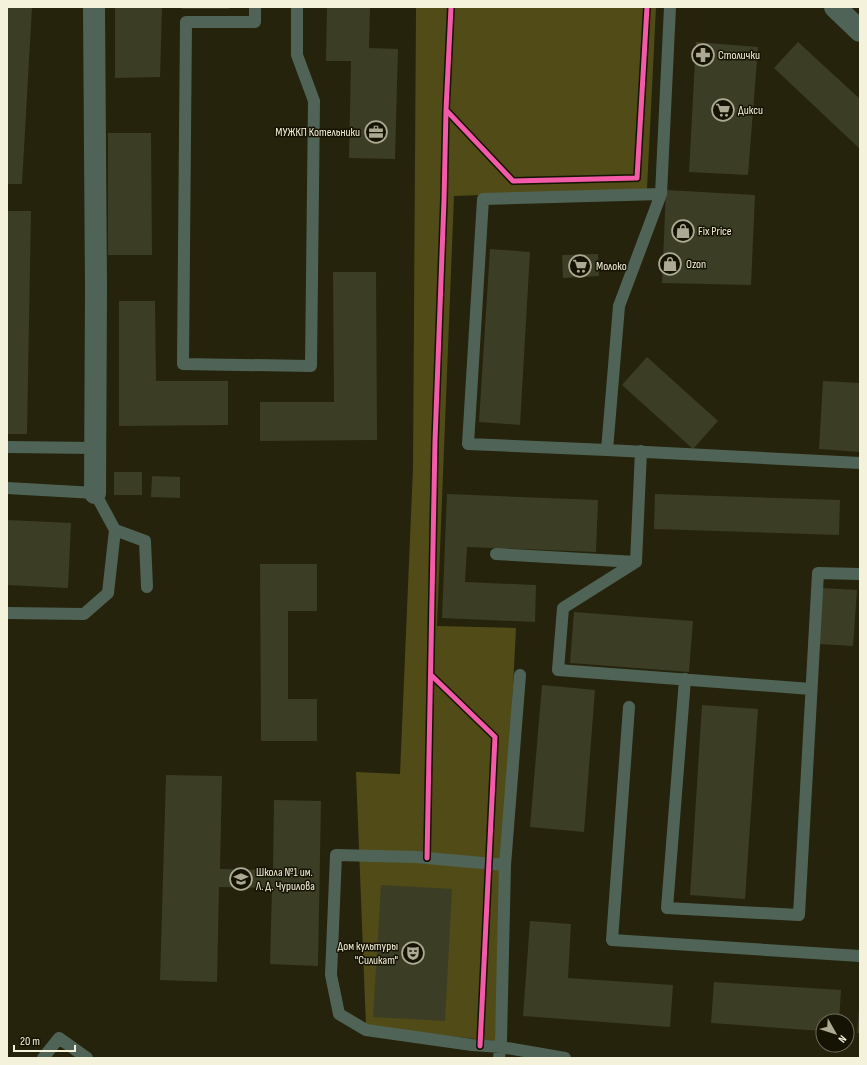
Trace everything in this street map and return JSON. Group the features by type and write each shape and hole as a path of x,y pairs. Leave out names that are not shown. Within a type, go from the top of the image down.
{"street":[{"path":"94,7 96,106 94,493"},
{"path":"834,7 860,31"}],"lane":[{"path":"255,7 255,22 186,22 183,364 310,366 314,101 297,55 297,7"},
{"path":"607,450 619,306 661,194 670,7"},
{"path":"661,194 483,199 468,444 641,451 860,463"},
{"path":"7,447 95,448"},
{"path":"636,562 641,451"},
{"path":"7,488 94,493 115,530 108,593 84,614 7,613"},
{"path":"115,530 145,541 147,587"},
{"path":"496,554 636,562"},
{"path":"636,562 563,608 558,670 811,689"},
{"path":"685,679 667,908 799,915 818,573 860,574"},
{"path":"500,1053 505,865 520,675"},
{"path":"629,706 612,940 860,956 860,946"},
{"path":"505,865 416,858 336,855 331,975 339,1014 366,1030 472,1045 500,1053 565,1058"},
{"path":"43,1058 59,1038 87,1058"}],"shaded area":[{"path":"416,7 656,7 647,189 454,196 437,626 516,628 495,1041 366,1027 356,772 400,774 413,468"}],"building":[{"path":"7,7 32,7 22,184 7,184"},
{"path":"115,7 162,7 160,77 115,78"},
{"path":"181,7 229,7 229,9 182,9"},
{"path":"327,7 370,7 369,48 398,49 395,159 349,158 351,61 326,61"},
{"name":"Дикси","path":"696,42 758,47 748,175 689,172"},
{"path":"798,42 860,99 860,149 774,68"},
{"path":"108,133 151,133 152,255 108,255"},
{"path":"666,190 755,195 751,285 662,283"},
{"path":"7,211 31,211 27,434 7,434"},
{"path":"490,249 530,252 520,425 479,422"},
{"name":"Молоко","path":"598,254 599,276 563,278 562,255"},
{"path":"333,272 376,272 377,440 260,441 260,402 334,402"},
{"path":"119,301 155,301 156,381 228,381 228,425 119,426"},
{"path":"647,357 718,421 693,449 622,385"},
{"path":"823,381 860,383 860,452 819,449"},
{"path":"114,472 142,472 142,495 114,495"},
{"path":"152,476 180,477 180,498 151,497"},
{"path":"447,494 598,500 596,552 467,547 465,582 536,585 535,622 442,618"},
{"path":"655,494 840,500 839,535 654,529"},
{"path":"7,520 71,523 68,588 7,585"},
{"path":"260,564 317,564 317,611 288,611 288,699 317,699 317,741 261,741"},
{"path":"822,588 857,590 853,646 819,644"},
{"path":"574,612 693,621 689,672 570,663"},
{"path":"542,685 595,690 584,832 530,827"},
{"path":"702,705 758,709 745,899 690,895"},
{"name":"Школа №1 им. Л. Д. Чурилова","path":"166,775 222,776 220,869 273,870 274,800 321,801 318,966 270,964 272,888 219,887 217,982 160,980"},
{"name":"Дом культуры \"Силикат\"","path":"381,885 452,889 445,1021 373,1017"},
{"path":"530,921 571,924 568,978 673,985 670,1027 523,1016"},
{"path":"714,982 841,990 840,1013 815,1013 815,1030 711,1023"},
{"path":"859,1008 860,1033 857,1033"}],"cycle path":[{"path":"451,7 446,110 513,181 637,178 647,7"},
{"path":"427,858 435,441 446,110"},
{"path":"431,675 495,737 480,1046"}],"place":[{"name":"Столички","path":"703,55"},
{"name":"Дикси","path":"723,110"},
{"name":"МУЖКП Котельники","path":"376,132"},
{"name":"Fix Price","path":"683,231"},
{"name":"Ozon","path":"670,264"},
{"name":"Молоко","path":"580,266"},
{"name":"Школа №1 им. Л. Д. Чурилова","path":"241,879"},
{"name":"Дом культуры \"Силикат\"","path":"413,953"}]}
